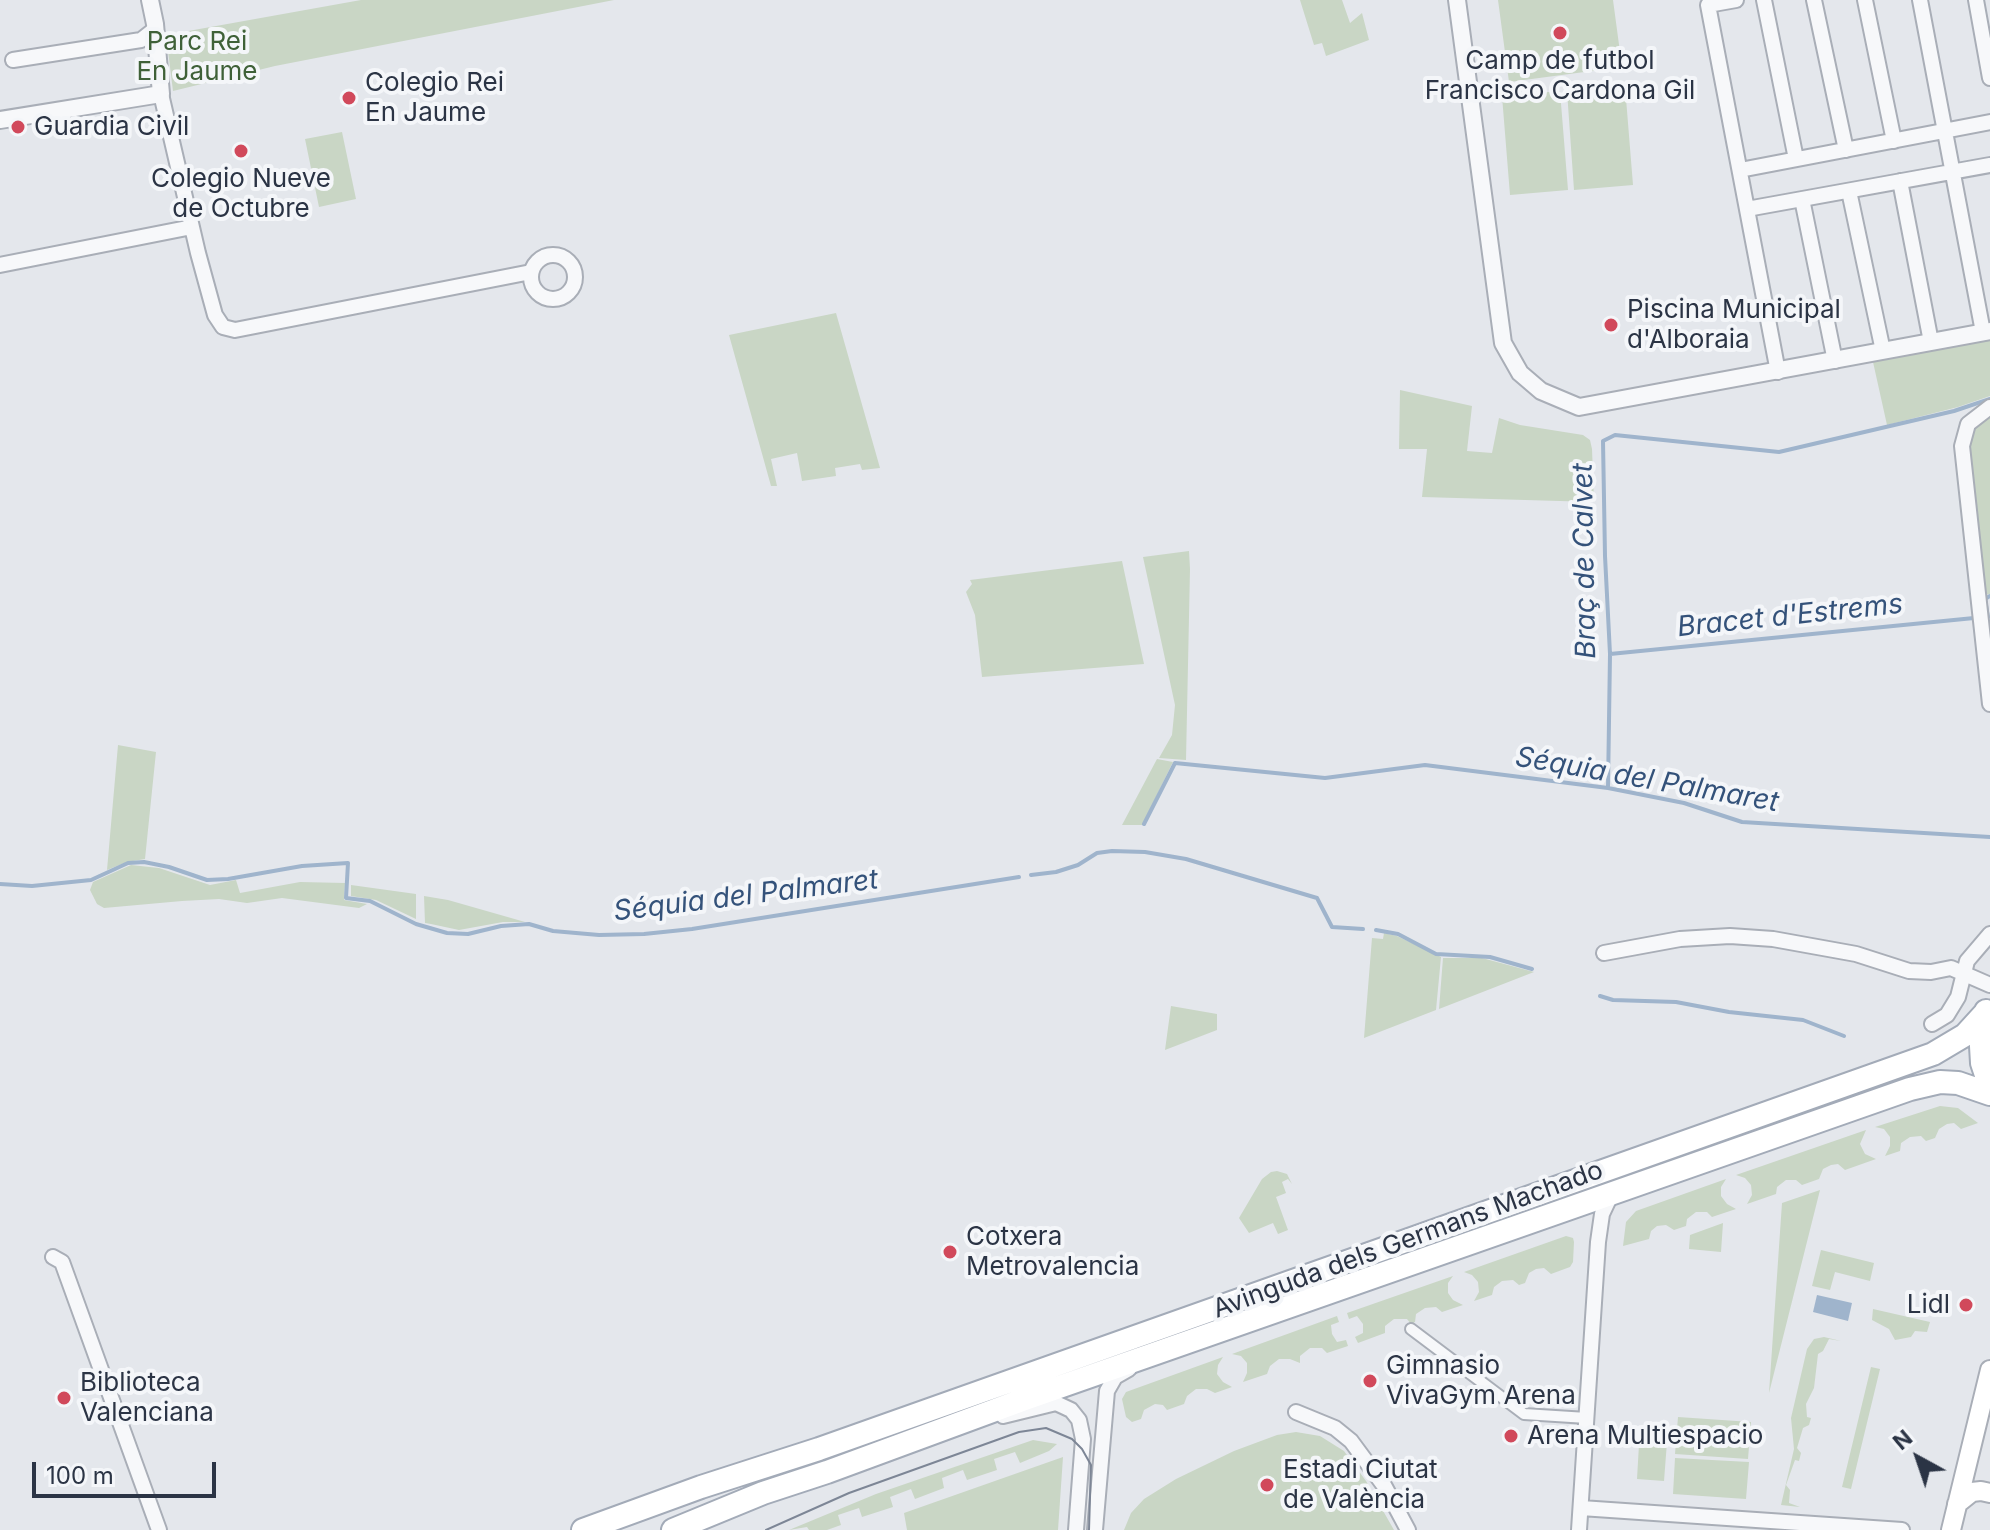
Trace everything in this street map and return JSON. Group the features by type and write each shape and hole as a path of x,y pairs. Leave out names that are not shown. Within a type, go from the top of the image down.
{"main road":[{"path":"1988,1007 1981,1046 1982,1063 1990,1087"},
{"name":"Avinguda dels Germans Machado","path":"583,1530 1933,1054 1965,1035 1988,1007"},
{"path":"673,1530 763,1493 1025,1399 1910,1089 1940,1082 1958,1083 1990,1094"},
{"path":"1952,1523 1990,1370"},
{"name":"Avinguda dels Germans Machado","path":"627,1530 819,1449"},
{"path":"708,1530 761,1507 827,1472"},
{"path":"1952,1523 1972,1492 1990,1493"}],"street":[{"path":"150,0 161,94 215,315 223,327 235,330 531,272"},
{"path":"1457,0 1503,343 1520,373 1541,391 1579,407 1987,332 1920,0"},
{"path":"1736,0 1708,5 1778,372"},
{"path":"1764,0 1796,159"},
{"path":"1814,0 1846,150"},
{"path":"1865,0 1894,141"},
{"path":"1976,0 1990,78"},
{"path":"13,60 141,40 155,29"},
{"path":"141,40 156,49"},
{"path":"0,120 161,94"},
{"path":"1740,170 1990,122"},
{"path":"1747,209 1990,165"},
{"path":"1900,181 1931,342"},
{"path":"1849,191 1883,351"},
{"path":"1802,199 1835,361"},
{"path":"0,265 192,227"},
{"path":"1990,407 1968,424 1962,446 1990,704"},
{"path":"1932,1024 1947,1015 1958,997 1963,972 1972,954 1990,934"},
{"path":"1604,953 1680,939 1745,936 1823,946 1909,971 1931,972 1951,968 1990,985"},
{"path":"1579,1530 1598,1242 1602,1214 1611,1195"},
{"path":"53,1257 62,1262 159,1530"},
{"path":"1411,1329 1524,1414 1587,1418"},
{"path":"1095,1530 1107,1391 1115,1377 1147,1358"},
{"path":"956,1426 1056,1403 1071,1410 1079,1420 1083,1439 1076,1530"},
{"path":"1296,1412 1335,1428 1351,1441 1385,1487 1408,1530"},
{"path":"1581,1508 1902,1530"}],"green space":[{"name":"Parc Rei En Jaume","path":"361,0 614,0 275,66 173,91 166,35"},
{"path":"1300,0 1342,0 1350,23 1362,13 1369,40 1326,56 1322,43 1314,45"},
{"name":"Camp de futbol Francisco Cardona Gil","path":"1498,0 1613,0 1622,67 1509,82"},
{"path":"1625,86 1633,185 1574,190 1567,91"},
{"path":"1560,91 1568,190 1510,195 1502,96"},
{"path":"342,132 356,199 319,207 305,139"},
{"path":"836,313 880,468 862,470 860,464 835,468 836,476 802,481 797,453 771,459 777,486 771,486 729,335"},
{"path":"1990,340 1990,396 1887,425 1873,362"},
{"path":"1400,390 1472,406 1467,451 1492,453 1499,418 1520,425 1583,435 1590,440 1592,449 1594,502 1422,497 1427,449 1399,449"},
{"path":"1990,414 1990,594 1985,595 1968,453 1971,429"},
{"path":"1189,551 1186,760 1159,758 1172,735 1175,705 1143,557"},
{"path":"1122,561 1144,664 982,677 975,615 966,592 972,584 970,580"},
{"path":"118,745 156,752 145,859 107,870"},
{"path":"1157,759 1173,762 1142,825 1122,825"},
{"path":"131,865 159,868 210,885 236,880 240,893 300,882 345,883 344,900 367,904 359,908 282,898 247,903 219,899 104,908 97,904 90,890 93,882"},
{"path":"351,885 416,894 416,919 376,900 351,896"},
{"path":"424,896 525,922 503,922 459,930 425,923"},
{"path":"1384,933 1441,957 1436,1010 1364,1038 1372,938 1383,939"},
{"path":"1443,958 1482,958 1534,972 1439,1009"},
{"path":"1171,1006 1217,1014 1217,1030 1165,1050"},
{"path":"1940,1106 1958,1108 1978,1123 1961,1129 1954,1123 1947,1124 1939,1129 1935,1138 1926,1141 1921,1136 1910,1137 1901,1143 1900,1151 1885,1156 1890,1137 1884,1129 1875,1127"},
{"path":"1866,1130 1860,1144 1865,1154 1876,1159 1845,1170 1838,1164 1831,1165 1823,1169 1819,1179 1802,1185 1796,1180 1786,1180 1777,1187 1776,1194 1747,1204 1752,1195 1751,1185 1745,1178 1736,1175"},
{"path":"1277,1171 1287,1174 1292,1184 1288,1179 1282,1182 1286,1193 1276,1197 1288,1230 1278,1234 1273,1223 1249,1233 1239,1218 1262,1179"},
{"path":"1726,1179 1721,1187 1721,1196 1736,1209 1712,1217 1707,1212 1696,1212 1687,1219 1686,1226 1674,1230 1666,1225 1657,1226 1651,1231 1649,1239 1623,1246 1626,1222 1636,1211"},
{"path":"1820,1190 1769,1393 1782,1203"},
{"path":"1723,1223 1721,1252 1689,1249 1690,1235"},
{"path":"1566,1236 1573,1238 1574,1242 1570,1267 1551,1274 1544,1268 1536,1269 1529,1273 1525,1283 1519,1285 1513,1280 1502,1281 1494,1287 1492,1295 1474,1301 1479,1292 1478,1282 1464,1272"},
{"path":"1821,1250 1874,1263 1870,1281 1835,1272 1830,1290 1812,1286"},
{"path":"1453,1276 1448,1283 1448,1293 1463,1305 1442,1312 1436,1307 1425,1308 1416,1314 1415,1322 1411,1324 1407,1319 1394,1319 1385,1326 1385,1333 1358,1343 1355,1337 1363,1333 1363,1324 1357,1316 1349,1319 1347,1313"},
{"path":"1873,1309 1930,1322 1927,1332 1915,1331 1911,1337 1895,1340 1889,1329 1872,1320"},
{"path":"1337,1316 1339,1322 1331,1325 1332,1334 1337,1342 1346,1340 1348,1346 1327,1353 1322,1348 1310,1348 1300,1356 1300,1363 1279,1359 1270,1366 1267,1374 1243,1382 1247,1363 1241,1356 1232,1354"},
{"path":"1824,1337 1841,1341 1829,1339 1818,1354 1814,1388 1806,1404 1807,1417 1811,1418 1809,1425 1803,1428 1797,1448 1801,1453 1799,1461 1795,1460 1786,1485 1790,1490 1789,1503 1800,1507 1781,1505 1794,1449 1791,1418 1807,1349 1814,1339"},
{"path":"1223,1357 1217,1374 1232,1387 1215,1393 1196,1389 1187,1396 1184,1404 1167,1410 1163,1405 1155,1404 1144,1410 1141,1419 1132,1422 1126,1417 1122,1399 1126,1392"},
{"path":"1871,1367 1880,1369 1851,1489 1842,1487"},
{"path":"1678,1417 1751,1422 1748,1459 1675,1454"},
{"path":"1640,1427 1668,1429 1664,1481 1637,1479"},
{"name":"Estadi Ciutat de València","path":"1296,1432 1320,1436 1344,1451 1366,1481 1394,1530 1124,1530 1131,1513 1144,1499 1176,1479 1234,1451 1277,1435"},
{"path":"1033,1440 1057,1444 1049,1451 1020,1463 1015,1452 994,1459 997,1470 967,1480 963,1470 942,1478 944,1488 915,1499 911,1489 890,1497 893,1507 862,1517 859,1508 838,1515 841,1525 827,1530 809,1530 807,1527 789,1530 876,1494"},
{"path":"1063,1457 1058,1530 907,1530 904,1513"},
{"path":"1675,1458 1749,1462 1746,1499 1673,1494"}],"water":[{"path":"1817,1295 1852,1303 1848,1321 1813,1312"}],"waterway":[{"name":"Braç de Calvet","path":"1608,788 1610,654 1603,441 1615,435 1779,452 1954,411 1990,399"},
{"name":"Bracet d'Estrems","path":"1988,617 1985,599 1990,596"},
{"name":"Bracet d'Estrems","path":"1610,654 1974,618"},
{"name":"Séquia del Palmaret","path":"1144,824 1175,763 1325,778 1425,765 1608,788 1684,803 1742,822 1990,837"},
{"path":"1031,875 1078,865 1097,853 1145,852 1186,859 1317,898 1332,927 1363,929"},
{"name":"Séquia del Palmaret","path":"0,884 32,886 91,880 128,863 144,862 207,880 302,866 348,863 346,898 370,901 416,924 447,933 468,934 501,926 529,924 553,931 599,935 692,929 1019,877"},
{"path":"1376,930 1398,934 1436,954 1490,957 1532,969"},
{"path":"1600,996 1613,1000 1676,1002 1729,1012 1803,1020 1844,1036"}],"tram line":[{"path":"766,1530 849,1493 1019,1432 1046,1428 1072,1439 1091,1465 1089,1530"}],"place":[{"name":"Camp de futbol Francisco Cardona Gil","path":"1560,33"},
{"name":"Colegio Rei En Jaume","path":"349,98"},
{"name":"Guardia Civil","path":"18,127"},
{"name":"Colegio Nueve de Octubre","path":"241,151"},
{"name":"Piscina Municipal d'Alboraia","path":"1611,325"},
{"name":"Cotxera Metrovalencia","path":"950,1252"},
{"name":"Lidl","path":"1966,1305"},
{"name":"Gimnasio VivaGym Arena","path":"1370,1381"},
{"name":"Biblioteca Valenciana","path":"64,1398"},
{"name":"Arena Multiespacio","path":"1511,1436"},
{"name":"Estadi Ciutat de València","path":"1267,1485"}]}
